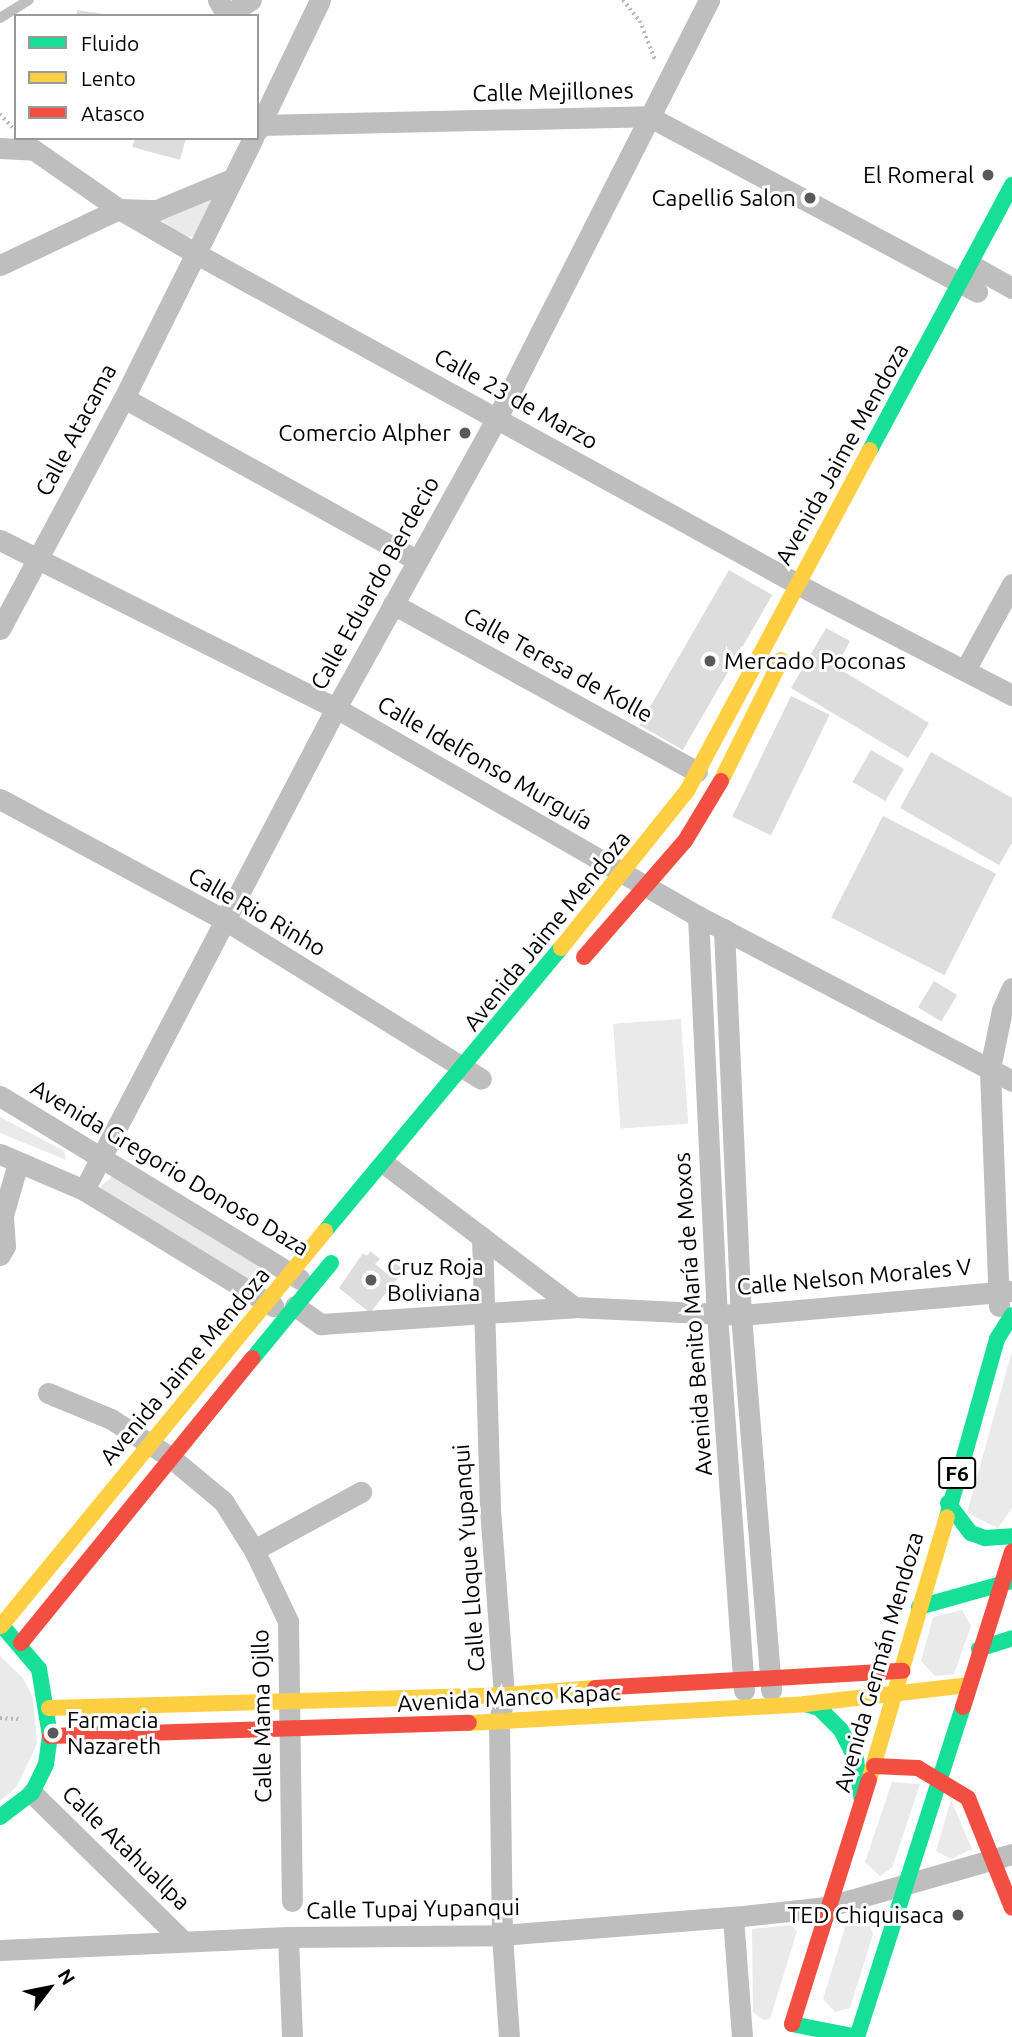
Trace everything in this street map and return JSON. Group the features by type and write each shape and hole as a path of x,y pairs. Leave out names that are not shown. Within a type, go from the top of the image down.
{"main road":[{"name":"Avenida Jaime Mendoza","path":"1,1626 265,1301 398,1173 477,1077 697,772 810,591 977,280 1012,185"},
{"name":"Avenida Jaime Mendoza","path":"575,967 685,841 718,788 790,642"},
{"name":"Avenida Jaime Mendoza","path":"21,1643 170,1457 345,1246"},
{"name":"Avenida Germán Mendoza","path":"789,2030 826,1907 896,1696 948,1503 997,1339 1012,1315"},
{"path":"948,1503 971,1533 985,1538 1012,1536"},
{"path":"775,2037 789,2030 857,2037 979,1649 1006,1583 1012,1552"},
{"path":"919,1607 1006,1583"},
{"path":"0,1817 32,1793 46,1764 50,1736 48,1708 39,1669 21,1643 1,1626"},
{"path":"979,1649 1012,1638"},
{"name":"Avenida Manco Kapac","path":"48,1708 504,1695 745,1677 903,1671"},
{"name":"Avenida Manco Kapac","path":"50,1736 289,1732 499,1722 896,1696 968,1685"},
{"path":"805,1703 819,1708 841,1730 856,1760 862,1804"},
{"path":"874,1766 910,1767 939,1779 968,1798 1002,1857 1012,1908"}],"street":[{"path":"230,14 251,0"},
{"path":"259,127 320,0"},
{"name":"Calle Eduardo Berdecio","path":"84,1190 336,708 497,418 709,0"},
{"name":"Calle Mejillones","path":"259,131 648,116 977,280 1012,288"},
{"path":"195,253 252,140"},
{"name":"Calle 23 de Marzo","path":"0,149 34,150 119,209 195,253 810,591 1012,695"},
{"path":"0,265 119,209 157,210 232,179"},
{"name":"Calle Atacama","path":"0,629 124,398 195,253"},
{"path":"124,398 416,560"},
{"name":"Calle Idelfonso Murguía","path":"0,540 336,708 625,873 649,884 698,916 1012,1081"},
{"path":"965,670 1012,584"},
{"name":"Calle Teresa de Kolle","path":"393,604 697,772"},
{"name":"Calle Rio Rinho","path":"0,799 225,920 477,1077"},
{"name":"Avenida Benito María de Moxos","path":"698,916 717,1314 745,1677 742,1708"},
{"path":"724,929 741,1315 773,1676 769,1706"},
{"path":"997,1339 1006,1291 990,1068 1002,1010 1012,988"},
{"name":"Avenida Gregorio Donoso Daza","path":"0,1096 103,1155 312,1286"},
{"path":"0,1255 5,1247 3,1215 9,1159 84,1190 265,1301 291,1310"},
{"path":"398,1173 574,1307"},
{"name":"Calle Lloque Yupanqui","path":"482,1237 489,1509 504,1695 499,1722 502,1935 509,2037"},
{"name":"Calle Nelson Morales V","path":"291,1310 321,1324 483,1316 574,1307 741,1315 1006,1291"},
{"name":"Calle Mama Ojllo","path":"48,1393 111,1419 170,1457 223,1501 254,1550 288,1621 292,1901"},
{"path":"254,1550 361,1492"},
{"name":"Calle Atahuallpa","path":"32,1793 183,1941"},
{"name":"Calle Tupaj Yupanqui","path":"0,1950 288,1937 502,1935 733,1917 826,1907 1002,1857"},
{"path":"733,1917 742,2037"},
{"path":"288,1937 292,2037"}],"lane":[{"path":"0,18 29,0"}],"path":[{"path":"623,0 640,21 654,60 671,72"},
{"path":"0,114 14,129"}],"shaded area":[{"path":"216,193 193,236 184,237 160,219"},
{"path":"681,1019 688,1124 620,1128 613,1024"},
{"path":"0,1117 64,1151 66,1160 0,1133"},
{"path":"114,1175 262,1265 259,1281 250,1285 104,1194 101,1186"},
{"path":"1012,1351 1012,1508 998,1528 967,1513"},
{"path":"962,1610 971,1626 954,1674 935,1676 921,1661 933,1617"},
{"path":"0,1656 23,1678 33,1698 37,1744 17,1786 0,1801"},
{"path":"892,1782 920,1784 892,1868 880,1876 865,1862"},
{"path":"951,1800 972,1849 951,1859 936,1851"},
{"path":"860,1920 869,1924 873,1934 850,2008 835,2012 823,1999 846,1924"},
{"path":"791,1925 797,1931 770,2019 763,2020 753,2012 752,1929"}],"building":[{"path":"77,10 104,14 76,14"},
{"path":"134,140 185,140 180,160 132,147"},
{"name":"Mercado Poconas","path":"729,570 772,595 683,750 640,725"},
{"path":"826,628 850,641 836,667 929,723 908,758 791,688"},
{"path":"791,696 830,715 771,835 732,816"},
{"path":"871,750 904,769 885,801 852,782"},
{"path":"931,752 1012,798 1012,843 999,865 900,808"},
{"path":"883,816 996,874 944,975 831,918"},
{"path":"934,981 957,995 941,1021 918,1008"},
{"name":"Cruz Roja Boliviana","path":"370,1251 380,1259 375,1264 386,1273 394,1262 404,1270 370,1313 339,1288 363,1253 367,1256"}],"traffic: fast":[{"path":"870,450 1012,185"},
{"path":"325,1231 561,948"},
{"path":"253,1358 331,1263"},
{"path":"947,1517 997,1339 1012,1315"},
{"path":"948,1503 971,1533 985,1538 1012,1536"},
{"path":"919,1607 1012,1581"},
{"path":"0,1817 32,1793 46,1764 50,1736 39,1669 5,1629"},
{"path":"979,1649 1012,1638"},
{"path":"805,1704 819,1708 841,1730 856,1760 862,1801"},
{"path":"792,2024 857,2037 963,1707"}],"traffic: slow":[{"path":"561,948 687,791 870,450"},
{"path":"721,781 781,660"},
{"path":"1,1626 325,1231"},
{"path":"869,1780 947,1517"},
{"path":"469,1723 805,1704 968,1685"},
{"path":"49,1708 504,1695 595,1688"}],"traffic: jam":[{"path":"584,957 685,841 721,781"},
{"path":"21,1643 253,1358"},
{"path":"963,1707 1012,1552"},
{"path":"595,1688 903,1671"},
{"path":"50,1736 469,1723"},
{"path":"874,1766 918,1768 968,1798 1012,1908"},
{"path":"792,2024 869,1780"}],"place":[{"name":"El Romeral","path":"988,175"},
{"name":"Capelli6 Salon","path":"810,198"},
{"name":"Comercio Alpher","path":"465,433"},
{"name":"Mercado Poconas","path":"710,661"},
{"name":"Cruz Roja Boliviana","path":"371,1280"},
{"name":"Farmacia Nazareth","path":"53,1733"},
{"name":"TED Chiquisaca","path":"958,1915"}]}
